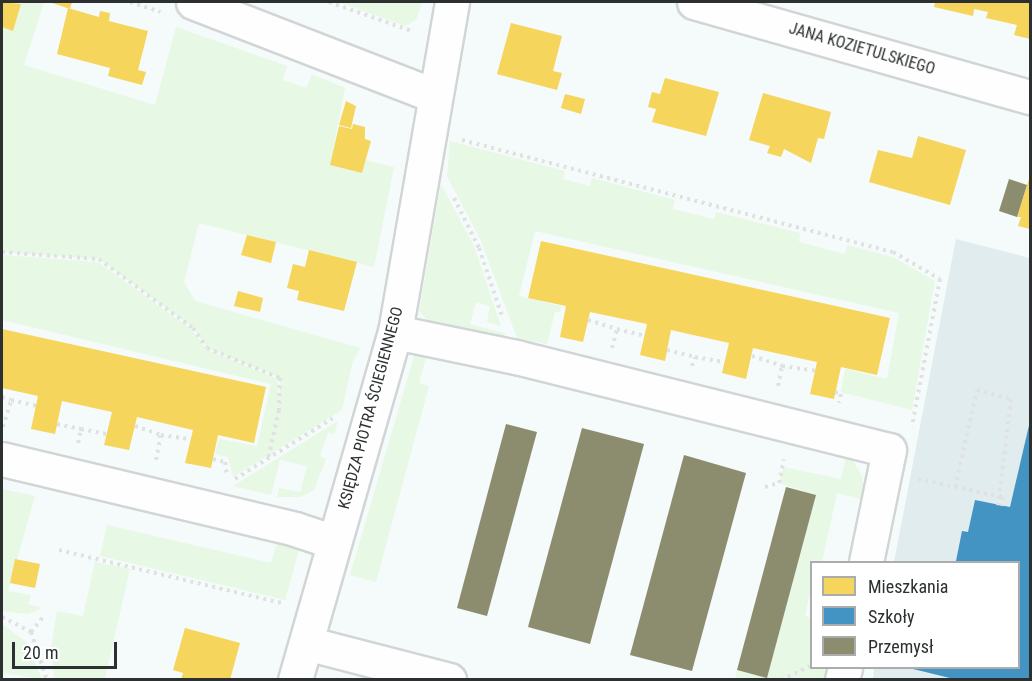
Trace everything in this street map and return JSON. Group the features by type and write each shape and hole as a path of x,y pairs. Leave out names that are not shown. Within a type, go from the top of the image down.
{"street":[{"path":"193,2 433,95"},
{"name":"KSIĘDZA PIOTRA ŚCIEGIENNEGO","path":"295,680 395,332 433,95 452,2"},
{"name":"JANA KOZIETULSKIEGO","path":"694,2 1030,97"},
{"path":"395,332 516,357 887,461 866,561"},
{"path":"2,459 295,529 334,542"},
{"path":"306,643 449,680"}],"path":[{"path":"130,2 163,14"},
{"path":"329,2 444,43"},
{"path":"449,137 893,252 940,279 912,429 887,461 956,487 1003,497 1000,506 1011,399 977,390 956,487"},
{"path":"453,196 479,248 516,357"},
{"path":"2,252 99,259 193,328 207,348 280,378 279,411 268,458"},
{"path":"588,320 645,336"},
{"path":"612,351 617,329"},
{"path":"667,350 724,362"},
{"path":"752,356 782,366 816,371"},
{"path":"690,373 695,357"},
{"path":"776,393 782,366"},
{"path":"213,459 225,462 228,484 377,390"},
{"path":"2,398 36,406"},
{"path":"2,433 11,400"},
{"path":"57,424 107,434"},
{"path":"135,426 161,435 191,439"},
{"path":"77,446 81,429"},
{"path":"155,463 161,435"},
{"path":"765,487 779,483 783,467"},
{"path":"59,550 286,604"},
{"path":"2,616 31,632 47,680"},
{"path":"31,632 43,617"},
{"path":"781,680 810,666"}],"shaded area":[{"path":"956,239 1030,258 1030,679 873,680 874,669 1020,669 1020,561 894,561"}],"green space":[{"path":"22,2 44,2 24,65 155,105 176,27 287,66 283,80 306,88 312,74 345,88 330,165 362,173 366,160 394,167 374,267 199,223 184,282 195,301 360,348 352,364 342,410 233,477 228,457 215,454 219,439 257,446 271,384 2,320 2,255 98,262 191,329 206,349 277,379 279,402 280,378 207,348 193,328 99,259 2,252 2,27 13,30"},
{"path":"339,2 422,2 416,20 405,26"},
{"path":"450,141 565,171 563,179 590,186 592,178 675,200 673,209 714,219 716,212 800,233 799,242 845,254 847,245 893,257 935,281 912,410 841,392 845,369 887,379 899,313 535,231 519,296 561,306 560,312 555,312 547,344 517,338 481,241 447,176"},
{"path":"441,184 474,246 501,326 487,322 490,306 476,302 470,324 504,333 507,345 436,330 419,311"},
{"path":"415,353 427,354 419,383 429,386 376,582 350,575"},
{"path":"338,421 334,434 328,433 320,456 326,459 314,490 301,497 277,497 279,488 300,492 307,466 280,460 271,495 233,486"},
{"path":"847,451 862,476 865,500 837,493 822,561 810,561 810,593 805,616 810,618 810,669 829,669 827,679 735,680 737,670 767,678 816,495 779,483 783,467 841,479"},
{"path":"2,489 35,496 8,591 31,595 28,604 42,608 28,614 2,611"},
{"path":"107,525 271,563 278,539 299,550 285,600 100,556"},
{"path":"95,562 130,569 105,679 54,679 51,647 57,611 83,616"},
{"path":"2,624 26,642 42,679 2,673"}],"building: Mieszkania":[{"path":"2,2 21,4 13,31 2,27"},
{"path":"49,2 72,2 70,9"},
{"path":"935,2 1030,2 1030,39 1014,35 1017,25 986,18 988,12 974,9 973,16 934,7"},
{"path":"68,8 99,17 100,11 110,13 109,21 148,31 138,70 146,72 142,85 108,76 110,68 57,54"},
{"path":"511,23 562,36 553,71 562,73 557,90 497,74"},
{"path":"665,78 719,92 706,136 652,122 656,109 648,107 652,92 660,94"},
{"path":"763,93 831,112 824,139 818,138 811,163 784,149 781,157 767,153 770,146 749,140"},
{"path":"565,94 585,99 581,114 561,108"},
{"path":"346,101 356,106 351,128 339,125"},
{"path":"353,124 365,127 365,139 371,141 362,173 330,165 339,126 352,129"},
{"path":"918,136 966,150 950,205 869,182 878,150 912,158"},
{"path":"1030,176 1030,229 1018,226 1021,217 1017,217"},
{"path":"247,235 276,242 271,263 241,255"},
{"path":"541,241 890,318 877,375 841,367 834,399 810,394 817,362 753,348 746,379 722,373 729,343 671,330 665,361 640,355 647,324 590,312 583,342 560,337 566,306 528,298"},
{"path":"309,250 357,262 344,311 297,300 299,291 287,288 293,264 305,267"},
{"path":"238,291 263,298 260,312 234,306"},
{"path":"2,329 266,387 254,443 218,435 211,468 185,463 193,430 137,417 129,450 104,445 112,412 62,401 55,434 31,429 38,396 2,388"},
{"path":"15,559 40,564 35,588 10,583"},
{"path":"185,628 240,643 230,680 181,680 183,673 173,670"}],"building: Szkoły":[{"path":"1030,421 1030,680 958,680 913,669 1020,669 1020,561 956,561 962,531 968,532 975,500 1010,507"}],"building: Przemysł":[{"path":"1009,179 1027,185 1017,217 999,211"},
{"path":"506,424 537,432 487,616 457,608"},
{"path":"582,428 644,444 590,644 528,627"},
{"path":"684,455 746,473 692,671 630,655"},
{"path":"786,487 816,495 767,678 737,670"}]}
